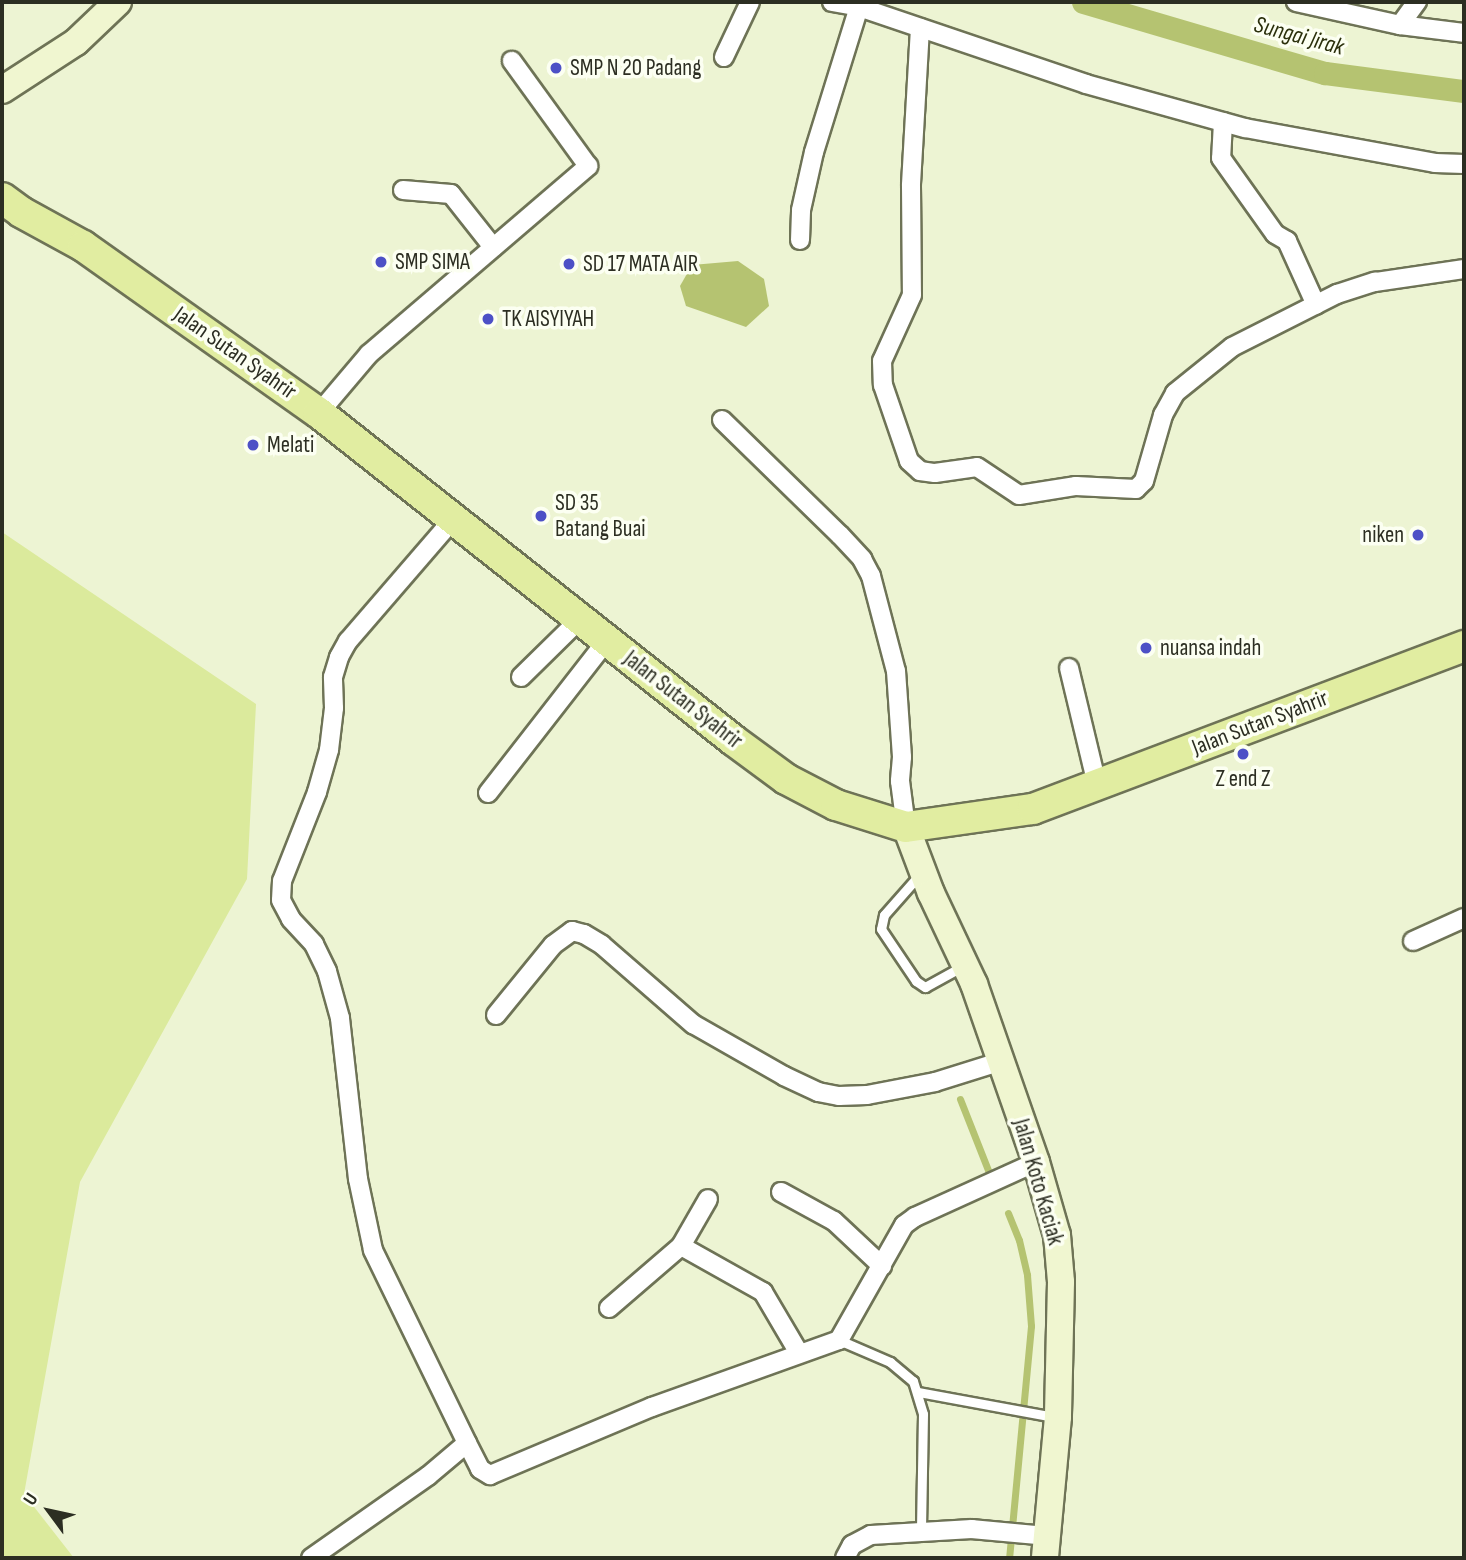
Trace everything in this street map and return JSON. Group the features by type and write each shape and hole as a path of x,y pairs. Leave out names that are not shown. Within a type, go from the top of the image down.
{"main road":[{"name":"Jalan Sutan Syahrir","path":"2,198 21,212 83,246 319,412 786,779 835,805 906,827 1032,809 1464,646"}],"street":[{"path":"2,90 76,42 118,2"},
{"path":"724,57 750,2"},
{"path":"832,2 859,7 1086,84 1223,122 1435,163 1464,164"},
{"path":"1296,2 1400,26 1464,33"},
{"path":"1400,26 1417,2"},
{"path":"800,240 800,210 814,152 859,7"},
{"path":"920,28 911,186 912,295 882,361 883,385 909,461 916,468 935,473 977,467 1019,495 1076,486 1136,489 1144,481 1163,415 1175,393 1232,347 1315,305 1375,282 1464,269"},
{"path":"319,412 369,354 588,164 512,61"},
{"path":"1223,122 1221,158 1276,234 1287,241 1315,305"},
{"path":"403,190 451,194 493,247"},
{"path":"722,420 862,559 871,576 896,671 900,719 900,781 906,827"},
{"path":"455,517 348,640 339,657 333,677 334,708 329,751 317,792 282,881 281,900 291,919 314,944 327,971 340,1018 358,1179 373,1250 482,1472 490,1475 652,1406 839,1340 904,1225 1030,1164"},
{"path":"521,677 580,619"},
{"path":"488,793 607,640"},
{"path":"1069,668 1097,785"},
{"name":"Jalan Koto Kaciak","path":"906,827 965,965 1058,1247 1061,1282 1049,1416 1043,1543"},
{"path":"1413,941 1464,918"},
{"path":"496,1015 553,945 572,930 602,945 693,1024 784,1076 818,1092 839,1096 867,1096 935,1082 999,1062"},
{"path":"781,1192 834,1221 882,1266"},
{"path":"609,1308 681,1246 708,1199"},
{"path":"681,1246 763,1292 799,1353"},
{"path":"311,1558 428,1476 467,1443"},
{"path":"845,1558 852,1545 871,1535 972,1529 1043,1543"}],"lane":[{"path":"923,871 884,915 881,929 916,981 925,987 965,965"},
{"path":"839,1340 907,1373 918,1392 923,1414 921,1532"},
{"path":"918,1392 1049,1416"}],"shaded area":[{"path":"738,261 764,279 769,306 746,327 686,306 680,286 692,265"},
{"path":"2,532 256,704 247,879 80,1182 24,1494 74,1558 2,1558"}],"waterway":[{"name":"Sungai Jirak","path":"1083,2 1325,73 1464,91"},
{"path":"960,1099 990,1175"},
{"path":"1008,1213 1019,1240 1027,1275 1031,1326 1009,1558"}],"place":[{"name":"SMP N 20 Padang","path":"556,68"},
{"name":"SMP SIMA","path":"381,262"},
{"name":"SD 17 MATA AIR","path":"569,264"},
{"name":"TK AISYIYAH","path":"488,319"},
{"name":"Melati","path":"253,445"},
{"name":"SD 35 Batang Buai","path":"541,516"},
{"name":"niken","path":"1418,535"},
{"name":"nuansa indah","path":"1146,648"},
{"name":"Z end Z","path":"1243,754"}]}
